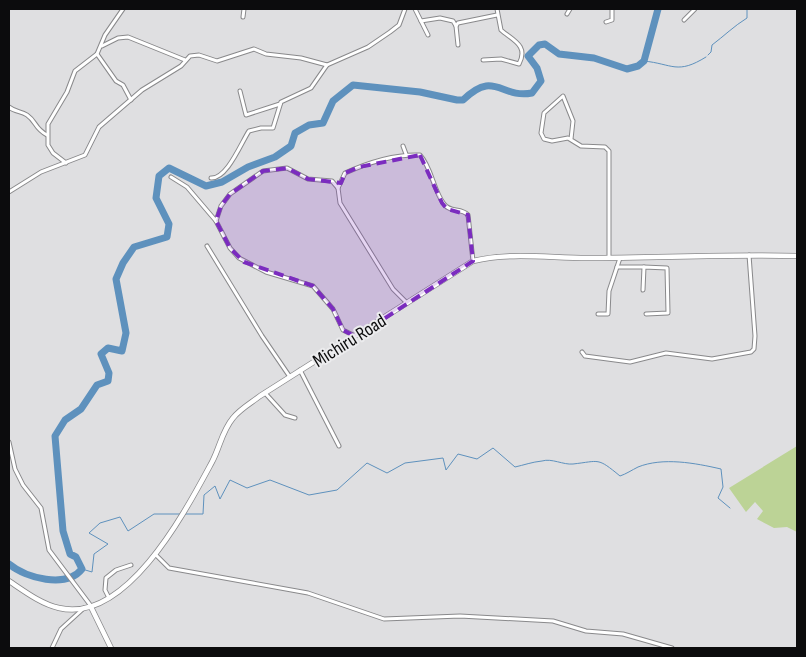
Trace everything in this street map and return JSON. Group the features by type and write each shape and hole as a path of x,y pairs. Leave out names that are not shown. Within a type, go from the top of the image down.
{"street":[{"path":"66,163 51,150 47,135 51,118 67,92 75,71 97,54 102,46 104,35 123,9"},
{"path":"243,17 244,9"},
{"path":"211,178 223,174 244,145 249,131 273,128 283,100 311,88 327,65 368,47 390,32 399,24 405,9"},
{"path":"415,9 428,35"},
{"path":"482,60 501,59 521,63 523,52 521,47 512,37 500,30 497,9"},
{"path":"567,14 570,9"},
{"path":"606,22 612,20 612,9"},
{"path":"684,20 695,9"},
{"path":"456,26 462,21 497,15"},
{"path":"420,21 440,18 453,21 456,26 458,45"},
{"path":"102,46 118,38 128,38 185,60"},
{"path":"9,192 41,172 85,155 99,127 151,84 181,66 190,56 196,54 217,61 254,49 266,54 301,58 327,65"},
{"path":"97,54 116,81 123,85 131,100"},
{"path":"240,91 246,114 280,104"},
{"path":"571,139 573,120 563,96 544,113 541,132 544,139 566,137 581,146 605,147 609,151 609,257"},
{"path":"9,107 26,114 38,130 47,135"},
{"path":"403,146 406,154"},
{"path":"407,303 393,289 340,203 338,188 345,173 358,167 406,154 422,156 446,207 466,212 473,261"},
{"path":"216,221 221,206 230,194 263,171 291,169 308,179 332,181 338,188"},
{"path":"171,178 187,187 216,221 230,248 239,258 266,272 314,286 330,304 343,330 356,337"},
{"path":"206,246 290,377"},
{"path":"582,352 586,356 630,362 666,353 712,359 751,352 754,349 755,336 749,255"},
{"name":"Michiru Road","path":"9,581 43,602 58,608 91,607 109,598 126,585 170,536 214,459 222,434 233,418 265,393 300,370 356,337 473,261 514,256 670,258 749,255 797,256"},
{"path":"598,314 608,314 609,291 620,258"},
{"path":"617,267 667,268 668,313 646,314"},
{"path":"643,290 644,268"},
{"path":"300,370 339,446"},
{"path":"265,393 285,415 295,418"},
{"path":"9,442 15,469 23,485 41,508 48,550 91,607 111,648"},
{"path":"154,554 169,568 308,593 384,619 460,616 544,620 566,623 586,631 622,634 672,648"},
{"path":"109,598 105,590 106,578 116,570 131,565"},
{"path":"52,648 61,629 84,608"}],"highlighted area":[{"path":"420,155 442,203 447,209 468,215 473,261 356,337 343,330 333,309 313,286 244,262 230,248 216,221 221,206 230,194 263,171 287,168 308,179 341,183 345,173 359,167"}],"green space":[{"path":"797,446 797,532 787,527 774,528 757,519 763,511 755,502 746,512 729,488"}],"waterway":[{"path":"9,564 25,574 56,580 66,579 82,569 76,557 70,554 63,531 55,436 65,420 81,409 97,385 108,381 109,373 101,354 108,348 122,351 126,333 116,279 123,263 134,247 167,237 169,224 156,198 159,176 169,168 206,186 222,182 248,167 275,157 291,146 295,133 309,125 323,123 333,101 353,85 420,92 457,100 463,100 474,91 490,86 521,94 532,93 541,81 537,68 528,56 539,45 545,44 559,54 594,58 627,69 638,66 644,61 658,9"},
{"path":"708,55 711,52 712,45 747,18 747,9"},
{"path":"644,61 681,67 688,66 706,57"},
{"path":"185,514 203,514 204,495 215,486 220,499 230,480 247,488 270,480 309,495 337,490 367,463 387,473 405,463 443,458 446,470 458,454 477,459 493,448 515,467 546,460 569,464 594,461 602,463 620,476 638,467 658,462 690,463 721,469 723,487 718,498 730,508"},
{"path":"82,569 92,572 94,554 108,544 89,533 100,523 120,517 128,531 154,514 181,514"}]}
